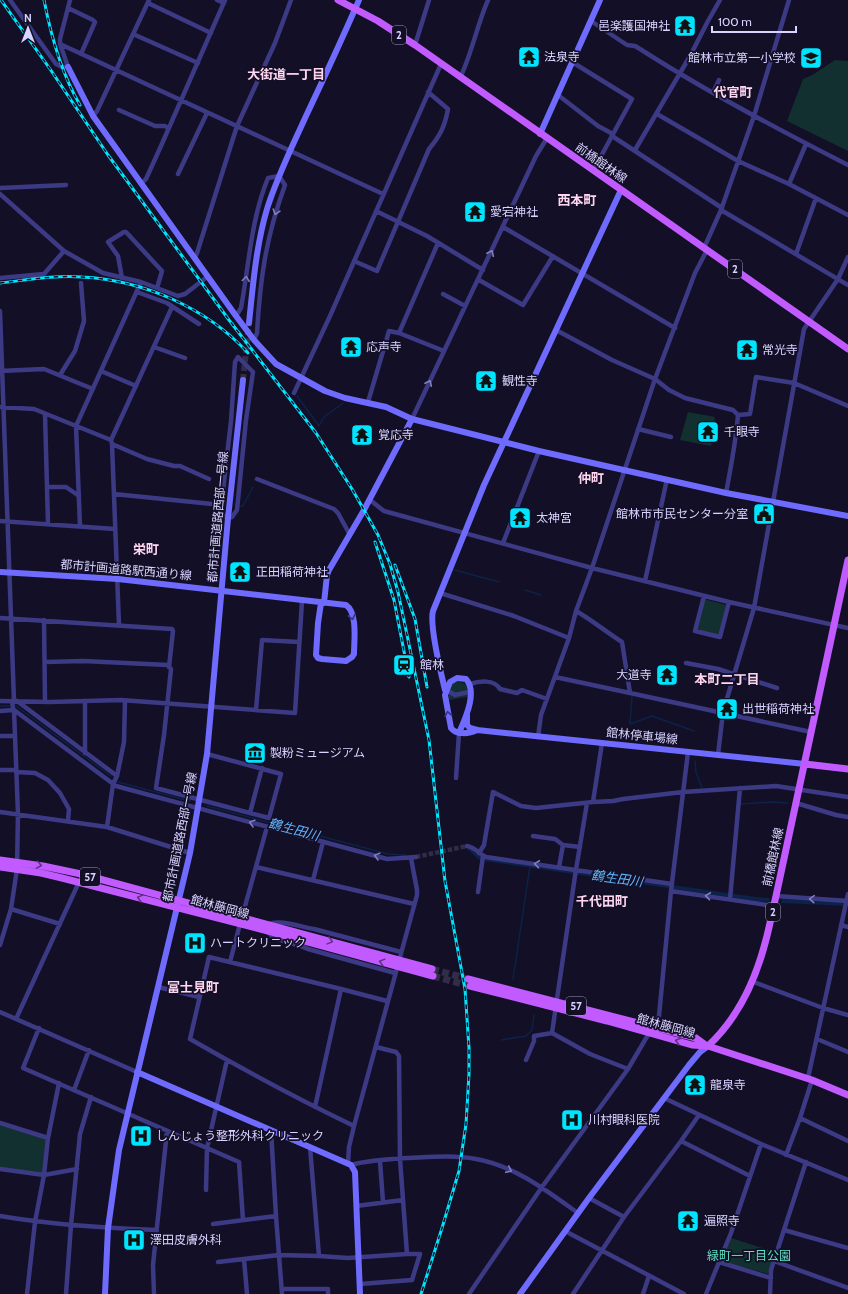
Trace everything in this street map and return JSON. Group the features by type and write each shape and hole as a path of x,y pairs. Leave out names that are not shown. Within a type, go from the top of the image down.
{"main road":[{"name":"前橋館林線","path":"338,0 378,21 415,45 460,78 809,321 848,350"},
{"name":"前橋館林線","path":"708,1046 720,1034 736,1013 764,948 848,560"},
{"path":"805,764 848,769"},
{"name":"館林藤岡線","path":"0,860 81,874 178,904 433,972"},
{"name":"館林藤岡線","path":"0,867 41,873 178,904"},
{"name":"館林藤岡線","path":"469,982 651,1030 692,1045 708,1046"},
{"path":"708,1046 810,1079 848,1095"}],"street":[{"path":"10,0 56,64 68,67"},
{"path":"70,0 60,44 68,67 93,116 207,277 254,340 276,364 325,391 345,398 386,407 412,419 504,443 726,493 848,516"},
{"path":"141,184 146,179 225,2 217,0"},
{"path":"195,258 198,253 237,126 275,43 291,0"},
{"path":"249,323 259,243 267,209 290,151 359,0"},
{"path":"415,45 429,0"},
{"path":"460,78 468,61 488,0"},
{"path":"540,134 600,0"},
{"path":"635,150 657,114 720,0"},
{"path":"538,737 541,715 569,638 576,611 592,568 624,470 655,379 695,273 722,209 754,116 789,0"},
{"path":"93,116 97,111 148,2 211,33"},
{"path":"68,8 95,22 81,54"},
{"path":"591,21 627,45 635,46 679,74 754,116 848,165"},
{"path":"133,34 198,63"},
{"path":"60,44 384,194"},
{"path":"572,62 632,99 593,171"},
{"path":"294,393 441,64"},
{"path":"713,93 719,80"},
{"path":"354,261 377,271 429,149 439,137 446,121 448,109 428,92"},
{"path":"558,95 598,126 611,133 612,136 722,209 848,285"},
{"path":"119,110 155,126 166,126 168,128"},
{"path":"178,174 207,113"},
{"path":"657,114 738,161 790,184 848,215"},
{"path":"322,603 346,605 350,610 354,628 354,654 346,661 322,659 318,658 316,655 318,623 327,575 370,500 412,419 465,306 479,280 536,156 547,138"},
{"path":"790,184 806,144"},
{"path":"236,316 241,308 251,241 264,189 268,178 279,176"},
{"path":"254,340 257,334 260,288 269,233 285,185 279,176"},
{"path":"0,188 66,185"},
{"path":"469,692 455,695 447,691 440,665 432,616 484,485 621,190"},
{"path":"0,194 64,251 103,273 141,282 178,296 182,296 207,277"},
{"path":"796,254 816,198"},
{"path":"376,211 427,236 483,270"},
{"path":"503,227 675,328"},
{"path":"122,278 118,256 108,242 126,232 162,271 157,288"},
{"path":"399,333 438,243"},
{"path":"0,278 44,274 64,251"},
{"path":"479,280 523,305 553,256"},
{"path":"718,755 723,712 754,608 804,329 838,279 848,257"},
{"path":"80,526 76,426 138,292 141,282"},
{"path":"60,375 75,351 84,321 81,283"},
{"path":"138,292 167,303 199,324"},
{"path":"443,294 465,306"},
{"path":"119,625 111,442 172,307"},
{"path":"0,311 3,483 7,520 15,701 13,708 18,814 17,870 11,909 0,945"},
{"path":"556,330 612,360 655,379 670,390 685,398 733,410 738,415 750,414 756,377 794,383 848,406"},
{"path":"368,402 389,331 399,333 444,351"},
{"path":"154,347 185,358"},
{"path":"238,357 253,372 246,420 237,510 232,517 228,518 221,512 222,505 235,362 238,357"},
{"path":"1,370 44,369 93,389"},
{"path":"101,371 136,386"},
{"name":"都市計画道路西部一号線","path":"105,1294 108,1228 118,1156 190,853 199,809 212,706 228,518 243,380"},
{"path":"1,407 34,409 76,426 148,459 174,466 180,466 209,479"},
{"path":"45,414 48,524"},
{"path":"726,493 732,462 738,415"},
{"path":"638,429 671,436"},
{"path":"502,543 539,451"},
{"path":"257,479 334,509 338,513 350,535"},
{"path":"645,582 667,479"},
{"path":"47,487 66,487 79,496"},
{"path":"114,494 222,505"},
{"path":"370,500 384,511 592,568 754,608 848,628"},
{"path":"0,520 115,528"},
{"name":"都市計画道路駅西通り線","path":"0,572 118,579 322,603"},
{"path":"440,593 514,616 569,638"},
{"path":"704,596 695,631 701,633 720,637 729,602"},
{"path":"0,701 124,701 295,713 302,601"},
{"path":"576,611 622,642 630,693"},
{"path":"0,618 172,628 168,703 156,788 269,818 281,774 207,754"},
{"path":"44,620 45,701"},
{"path":"256,710 262,640 299,642"},
{"path":"45,662 83,661 168,665 170,667"},
{"path":"686,662 734,674 777,688"},
{"path":"440,665 444,674 452,680 465,678 470,684 471,689 467,725 470,728 477,730"},
{"path":"555,677 811,732"},
{"path":"452,680 445,700 451,728 459,733"},
{"path":"470,684 481,681 495,684 500,689 517,693 522,690 548,699"},
{"path":"15,701 117,776"},
{"path":"85,701 85,753"},
{"path":"107,827 113,784 117,776 124,742 124,701"},
{"path":"0,710 14,710 116,786 387,859 413,857 417,890 414,904 349,1147 350,1164 355,1172 360,1294"},
{"path":"456,778 459,733 467,715"},
{"name":"館林停車場線","path":"459,733 477,730 805,764"},
{"path":"0,736 15,736"},
{"path":"592,802 602,743"},
{"path":"469,1294 590,1119 628,1069 659,1016 688,752"},
{"path":"250,813 262,768"},
{"path":"0,770 35,773 48,780 60,793 69,809 68,821"},
{"path":"478,892 492,792 521,806 536,808 613,801 683,792 776,786 848,797"},
{"path":"730,897 740,788"},
{"path":"552,1033 575,872 587,803"},
{"path":"796,803 848,817"},
{"path":"0,812 107,827 190,853"},
{"path":"230,962 267,827"},
{"path":"533,836 555,839 563,845 580,847"},
{"path":"313,880 323,842"},
{"path":"559,867 563,845"},
{"path":"467,846 473,848 482,857 559,867 575,872 672,887 774,906"},
{"path":"256,867 414,904"},
{"path":"16,1019 79,882"},
{"path":"786,1154 800,1118 810,1079 823,1008 848,894"},
{"path":"776,896 846,904"},
{"path":"11,909 60,924"},
{"path":"396,972 308,949 273,938 268,928 275,922 280,922 314,929 400,953"},
{"path":"841,925 848,928"},
{"path":"354,1126 315,1107 190,1039 209,957 387,1001"},
{"path":"751,981 823,1008 848,1015"},
{"path":"158,987 199,997"},
{"path":"315,1107 341,989"},
{"path":"0,1012 350,1164 438,1156 474,1159 501,1166 542,1187 578,1213"},
{"path":"39,1028 24,1068 239,1162 243,1220"},
{"path":"526,1060 534,1041 534,1036 552,1033 590,1054 628,1069"},
{"path":"817,1039 848,1052"},
{"path":"520,1294 589,1198 689,1065 700,1052 708,1046"},
{"path":"376,1047 396,1052 399,1056 400,1159 407,1254"},
{"path":"74,1090 89,1050"},
{"path":"206,1190 207,1148 227,1060"},
{"path":"28,1294 35,1222 44,1175 48,1138 59,1083"},
{"path":"66,1294 80,1134 90,1097"},
{"path":"664,1098 761,1144 848,1180"},
{"path":"573,1294 624,1217 699,1115"},
{"path":"800,1118 848,1141"},
{"path":"0,1123 48,1138"},
{"path":"271,1130 282,1292 328,1289 328,1294"},
{"path":"154,1294 153,1268 167,1131"},
{"path":"681,1141 750,1176"},
{"path":"706,1294 732,1233 761,1144"},
{"path":"310,1147 319,1256"},
{"path":"380,1161 383,1202"},
{"path":"770,1294 771,1270 806,1162"},
{"path":"0,1169 44,1175 77,1169"},
{"path":"589,1198 624,1217"},
{"path":"356,1206 403,1200"},
{"path":"0,1216 35,1222 108,1228 157,1230"},
{"path":"214,1224 276,1216"},
{"path":"784,1230 848,1248"},
{"path":"565,1231 684,1294"},
{"path":"218,1262 279,1255 358,1258 420,1254 412,1280 360,1284"},
{"path":"244,1259 247,1294"},
{"path":"719,1262 771,1278"},
{"path":"774,1262 848,1288"},
{"path":"643,1294 649,1276"}],"green space":[{"path":"835,60 848,61 848,151 787,121 803,79 814,74"},
{"path":"688,412 715,417 713,427 715,428 711,446 680,440"},
{"path":"704,599 726,605 718,635 697,630"},
{"path":"452,683 464,683 466,685 468,699 467,697 449,700 448,691"},
{"path":"0,1123 48,1138 44,1175 0,1169"},
{"name":"緑町一丁目公園","path":"731,1238 775,1252 768,1274 722,1261"}],"water":[{"path":"467,848 485,858 770,898 769,902 756,901 484,861 478,859"},
{"path":"782,899 848,902 848,906 781,903"}],"waterway":[{"path":"297,396 319,426 324,417 343,403"},
{"path":"240,506 243,506 253,487"},
{"path":"455,570 499,582"},
{"path":"525,590 541,595"},
{"path":"632,696 630,724 652,716 694,731"},
{"name":"鶴生田川","path":"0,706 10,706"},
{"name":"鶴生田川","path":"16,706 111,776"},
{"path":"695,761 696,772 702,788"},
{"name":"鶴生田川","path":"118,782 190,801"},
{"path":"740,804 773,802 788,803"},
{"name":"鶴生田川","path":"207,806 388,854 405,855"},
{"path":"513,979 530,866"},
{"path":"501,1040 526,1036 532,1030 534,1015"}],"tunnel":[{"path":"243,380 249,323"},
{"path":"416,857 467,846"},
{"path":"432,969 468,979"},
{"path":"433,976 470,986"}],"railway":[{"path":"1,0 108,155 229,320 316,433 364,510 378,535 390,564 398,592 429,740 445,881 465,989 469,1048 466,1124 459,1171 421,1294"},
{"path":"44,0 50,27 62,67 80,105"},
{"path":"0,283 41,278 82,277 105,279 151,290 194,310 232,337 248,353"},
{"path":"375,542 394,600 409,677"},
{"path":"395,565 415,619 427,687"}],"place":[{"name":"邑楽護国神社","path":"685,26"},
{"name":"法泉寺","path":"529,57"},
{"name":"館林市立第一小学校","path":"811,58"},
{"name":"愛宕神社","path":"475,212"},
{"name":"応声寺","path":"351,347"},
{"name":"常光寺","path":"747,350"},
{"name":"観性寺","path":"486,381"},
{"name":"千眼寺","path":"708,432"},
{"name":"覚応寺","path":"362,435"},
{"name":"館林市市民センター分室","path":"764,514"},
{"name":"太神宮","path":"520,518"},
{"name":"正田稲荷神社","path":"240,572"},
{"name":"館林","path":"404,665"},
{"name":"大道寺","path":"667,675"},
{"name":"出世稲荷神社","path":"727,709"},
{"name":"製粉ミュージアム","path":"255,753"},
{"name":"ハートクリニック","path":"195,943"},
{"name":"龍泉寺","path":"695,1085"},
{"name":"川村眼科医院","path":"572,1120"},
{"name":"しんじょう整形外科クリニック","path":"141,1136"},
{"name":"遍照寺","path":"688,1221"},
{"name":"澤田皮膚外科","path":"134,1240"}],"district":[{"name":"大街道一丁目","path":"286,74"},
{"name":"代官町","path":"733,92"},
{"name":"西本町","path":"577,200"},
{"name":"仲町","path":"591,478"},
{"name":"栄町","path":"146,549"},
{"name":"本町二丁目","path":"727,679"},
{"name":"千代田町","path":"602,901"},
{"name":"富士見町","path":"193,987"}]}
